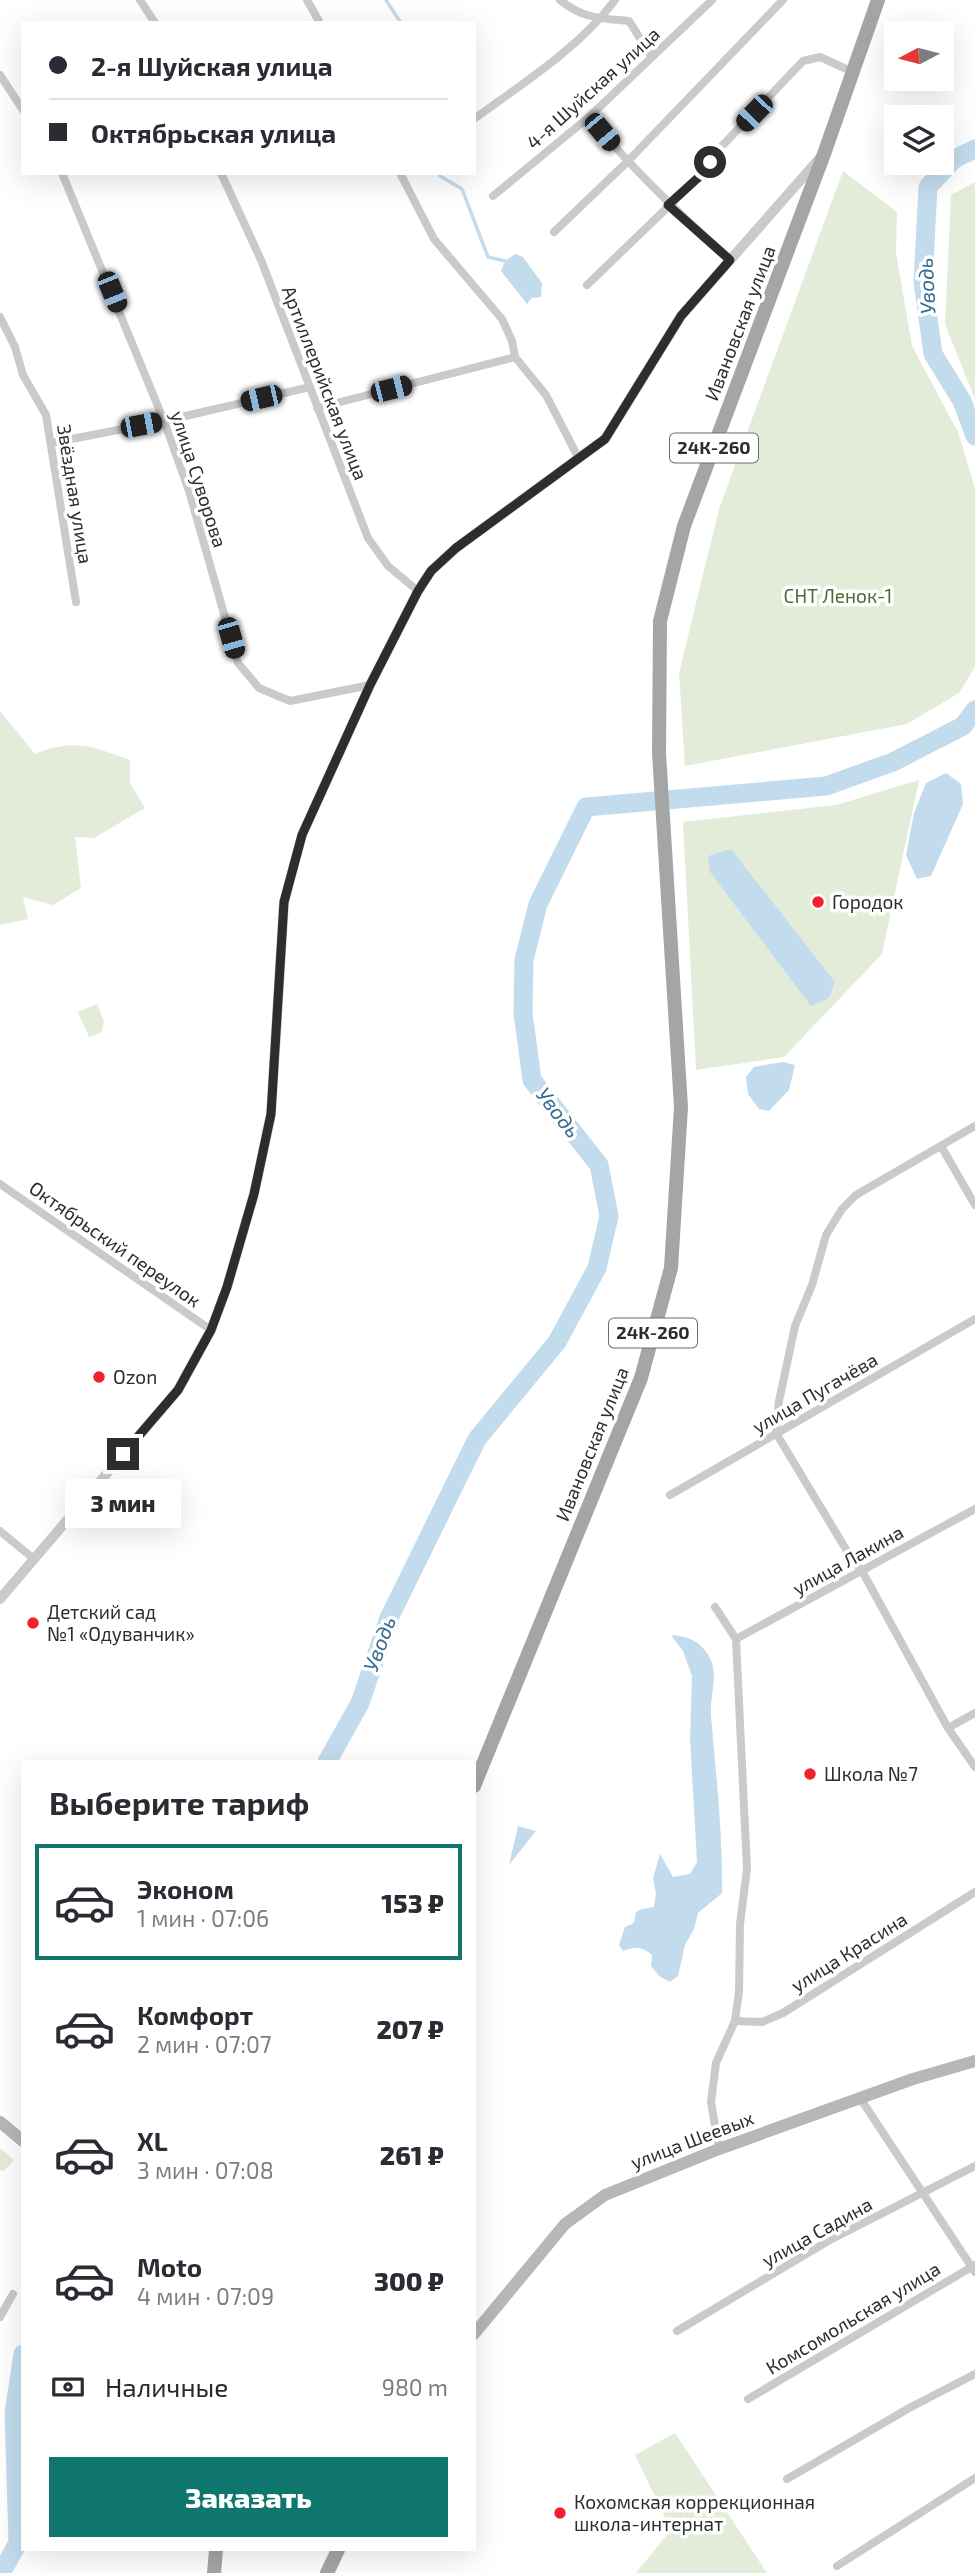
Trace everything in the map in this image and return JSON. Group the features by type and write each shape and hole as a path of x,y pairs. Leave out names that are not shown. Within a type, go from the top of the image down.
{"main road":[{"name":"24К-260","path":"824,154 878,0"},
{"name":"Ивановская улица","path":"476,1781 641,1378 671,1268 681,1107 659,753 660,621 684,526 824,154"},
{"name":"улица Шеевых","path":"476,2332 565,2224 606,2195 719,2149 944,2068 975,2061"},
{"path":"0,2122 21,2139"},
{"path":"214,2573 216,2551"},
{"path":"327,2573 338,2551"}],"street":[{"path":"139,0 154,21"},
{"path":"307,0 319,21"},
{"path":"559,0 577,13 601,19 629,21 652,57"},
{"path":"476,118 582,38 615,0"},
{"name":"4-я Шуйская улица","path":"494,196 589,117 712,0"},
{"path":"554,232 627,162 783,0"},
{"path":"587,285 700,176 721,148 803,61 820,57 853,72"},
{"path":"0,75 21,107"},
{"path":"589,117 668,205 730,260"},
{"path":"0,1599 178,1390 211,1330 227,1287 254,1194 271,1114 284,902 302,835 370,685 418,591 431,571 456,548 605,439 681,316 824,154"},
{"name":"улица Суворова","path":"63,175 190,491 238,663 259,688 290,701 370,685"},
{"name":"Артиллерийская улица","path":"221,175 261,260 368,538 388,566 418,591"},
{"path":"401,175 434,239 502,319 512,341 515,357 546,395 579,459"},
{"name":"Звёздная улица","path":"0,317 15,347 23,375 46,415 76,602"},
{"path":"317,408 515,357"},
{"path":"51,443 164,421 310,387"},
{"path":"975,1126 856,1195 842,1209 826,1234 813,1285 795,1326 779,1401 776,1433 850,1556 862,1571 948,1728 975,1766"},
{"path":"941,1146 975,1205"},
{"name":"Октябрьский переулок","path":"0,1184 211,1330"},
{"name":"улица Пугачёва","path":"670,1495 975,1319"},
{"name":"улица Лакина","path":"736,1639 975,1509"},
{"path":"0,1531 34,1559"},
{"path":"715,1608 736,1639 747,1869 740,1924 739,1992 735,2021 716,2063 711,2102 719,2149"},
{"path":"948,1728 975,1713"},
{"name":"улица Красина","path":"735,2021 762,2022 783,2013 975,1892"},
{"path":"860,2098 974,2268"},
{"name":"улица Садина","path":"677,2331 828,2241 975,2166"},
{"name":"Комсомольская улица","path":"748,2399 974,2268"},
{"path":"0,2317 13,2294"},
{"path":"787,2479 911,2407 975,2374"},
{"path":"837,2566 975,2478"}],"green space":[{"name":"СНТ Ленок-1","path":"843,171 897,212 896,253 912,346 958,432 975,488 975,667 959,693 907,724 685,766 679,673 719,509"},
{"path":"975,182 975,399 945,324 951,195"},
{"path":"0,711 35,754 72,745 94,748 130,760 130,783 145,808 94,838 75,837 81,888 53,905 23,897 28,919 0,925"},
{"path":"919,780 882,954 784,1057 696,1070 683,822 836,805"},
{"path":"97,1004 104,1021 102,1032 89,1037 78,1012"},
{"path":"0,2148 14,2160 4,2171 0,2170"},
{"path":"675,2433 767,2573 636,2573 671,2530 635,2455"}],"water":[{"path":"515,254 523,257 542,283 541,297 532,298 527,304 501,271 505,261"},
{"path":"946,773 961,784 963,804 931,876 917,879 906,855 914,813 926,783"},
{"path":"731,849 835,982 829,998 811,1006 710,872 708,856"},
{"path":"783,1062 795,1065 789,1090 769,1111 759,1109 748,1094 746,1077 754,1067"},
{"path":"671,1635 687,1638 700,1645 707,1653 713,1668 711,1716 722,1893 698,1913 694,1929 685,1945 678,1976 670,1982 659,1976 651,1966 652,1955 648,1952 638,1948 623,1951 619,1945 625,1927 634,1923 636,1912 654,1907 656,1893 653,1878 660,1854 673,1877 690,1874 697,1862 690,1739 692,1676 683,1651"},
{"path":"518,1826 536,1831 509,1865"}],"waterway":[{"path":"386,0 400,21"},
{"name":"Уводь","path":"975,149 954,159 928,187 923,282 933,354 962,401 975,436"},
{"path":"440,175 462,189 488,257 505,261"},
{"name":"Уводь","path":"328,1760 360,1703 389,1618 477,1439 557,1342 597,1268 609,1216 599,1165 532,1080 523,1013 524,960 538,904 586,807 826,786 893,762 963,726 975,710"},
{"name":"Уводь","path":"1,2573 18,2543 14,2413 21,2367"}],"place":[{"name":"Городок","path":"818,902"},
{"name":"Ozon","path":"99,1377"},
{"name":"Детский сад №1 «Одуванчик»","path":"33,1623"},
{"name":"Школа №7","path":"810,1774"},
{"name":"Кохомская коррекционная школа-интернат","path":"560,2513"}],"route":[{"path":"123,1454 178,1390 211,1330 227,1287 254,1194 271,1114 278,1036 279,962 284,902 302,835 370,685 431,571 456,548 605,439 669,333 730,260 668,205 700,176 710,162"}]}
